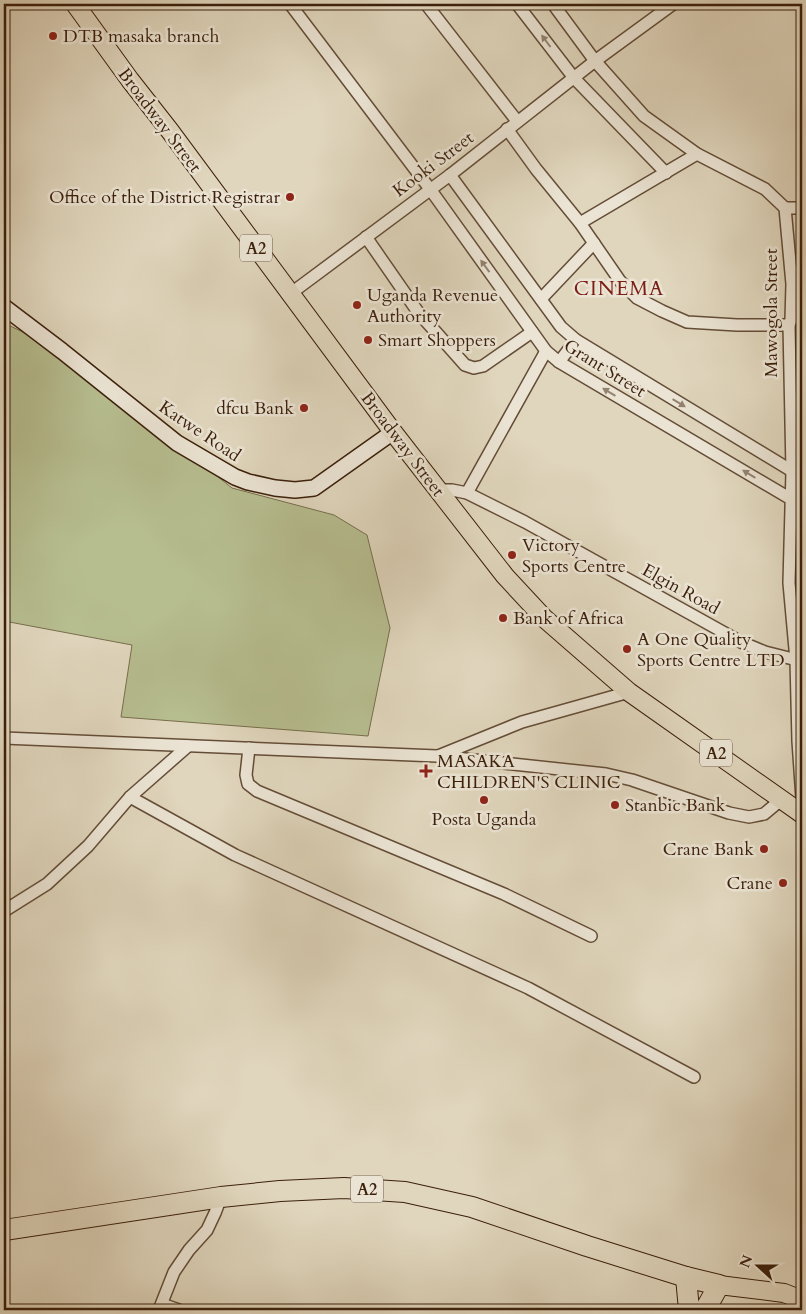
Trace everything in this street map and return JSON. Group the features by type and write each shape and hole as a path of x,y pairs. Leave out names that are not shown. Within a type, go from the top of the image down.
{"highway":[{"name":"A2","path":"4,1230 221,1197 280,1191 344,1188 405,1192 472,1207 587,1246 686,1277 719,1285"},
{"path":"686,1277 689,1310"},
{"path":"705,1310 719,1285"}],"main road":[{"name":"Broadway Street","path":"75,4 393,432 505,576 544,618 629,692 802,814"},
{"name":"A2","path":"719,1285 784,1293 802,1291"},
{"name":"A2","path":"784,1293 802,1300"}],"street":[{"name":"Grant Street","path":"290,4 430,190 546,352 559,362 797,500"},
{"path":"426,4 517,121"},
{"path":"518,4 574,78 666,173"},
{"path":"552,4 595,61 644,116 697,154 765,189 785,208 802,208"},
{"name":"Kooki Street","path":"290,294 450,175 595,61 673,4"},
{"path":"507,129 536,169 580,223 620,281 637,298 687,322 736,325 794,322"},
{"path":"580,223 697,154"},
{"name":"Grant Street","path":"450,175 561,327 576,340 797,472"},
{"name":"Mawogola Street","path":"785,208 797,284 794,322 797,500 789,583 799,661 798,741 802,799"},
{"path":"366,237 418,312 465,365 474,368 483,366 532,332"},
{"path":"541,299 594,243"},
{"name":"Katwe Road","path":"4,307 177,443 235,477 248,482 296,490 314,488 393,432"},
{"path":"559,362 576,340"},
{"path":"467,494 546,352"},
{"name":"Elgin Road","path":"438,490 452,490 467,494 525,522 741,642 764,652 799,661"},
{"path":"437,756 522,722 629,692"},
{"path":"4,738 437,756 606,774 632,780 728,813 749,817 764,814 782,799"},
{"path":"4,911 47,884 88,846 130,797 188,746"},
{"path":"249,748 246,775 248,784 257,791 504,894 591,936"},
{"path":"130,797 235,856 528,988 694,1078"},
{"path":"179,1310 160,1307 174,1272 188,1250 207,1230 221,1197"}],"green space":[{"path":"4,323 56,348 232,488 334,515 367,535 390,628 368,736 121,717 132,645 4,621"}],"place":[{"name":"DTB masaka branch","path":"53,36"},
{"name":"Office of the District Registrar","path":"290,197"},
{"name":"Uganda Revenue Authority","path":"357,305"},
{"name":"Smart Shoppers","path":"368,340"},
{"name":"dfcu Bank","path":"304,408"},
{"name":"Victory Sports Centre","path":"512,555"},
{"name":"Bank of Africa","path":"503,618"},
{"name":"A One Quality Sports Centre LTD","path":"627,649"},
{"name":"MASAKA CHILDREN'S CLINIC","path":"426,771"},
{"name":"Posta Uganda","path":"484,800"},
{"name":"Stanbic Bank","path":"615,805"},
{"name":"Crane Bank","path":"764,849"},
{"name":"Crane","path":"783,883"}],"district":[{"name":"CINEMA","path":"619,288"}]}
